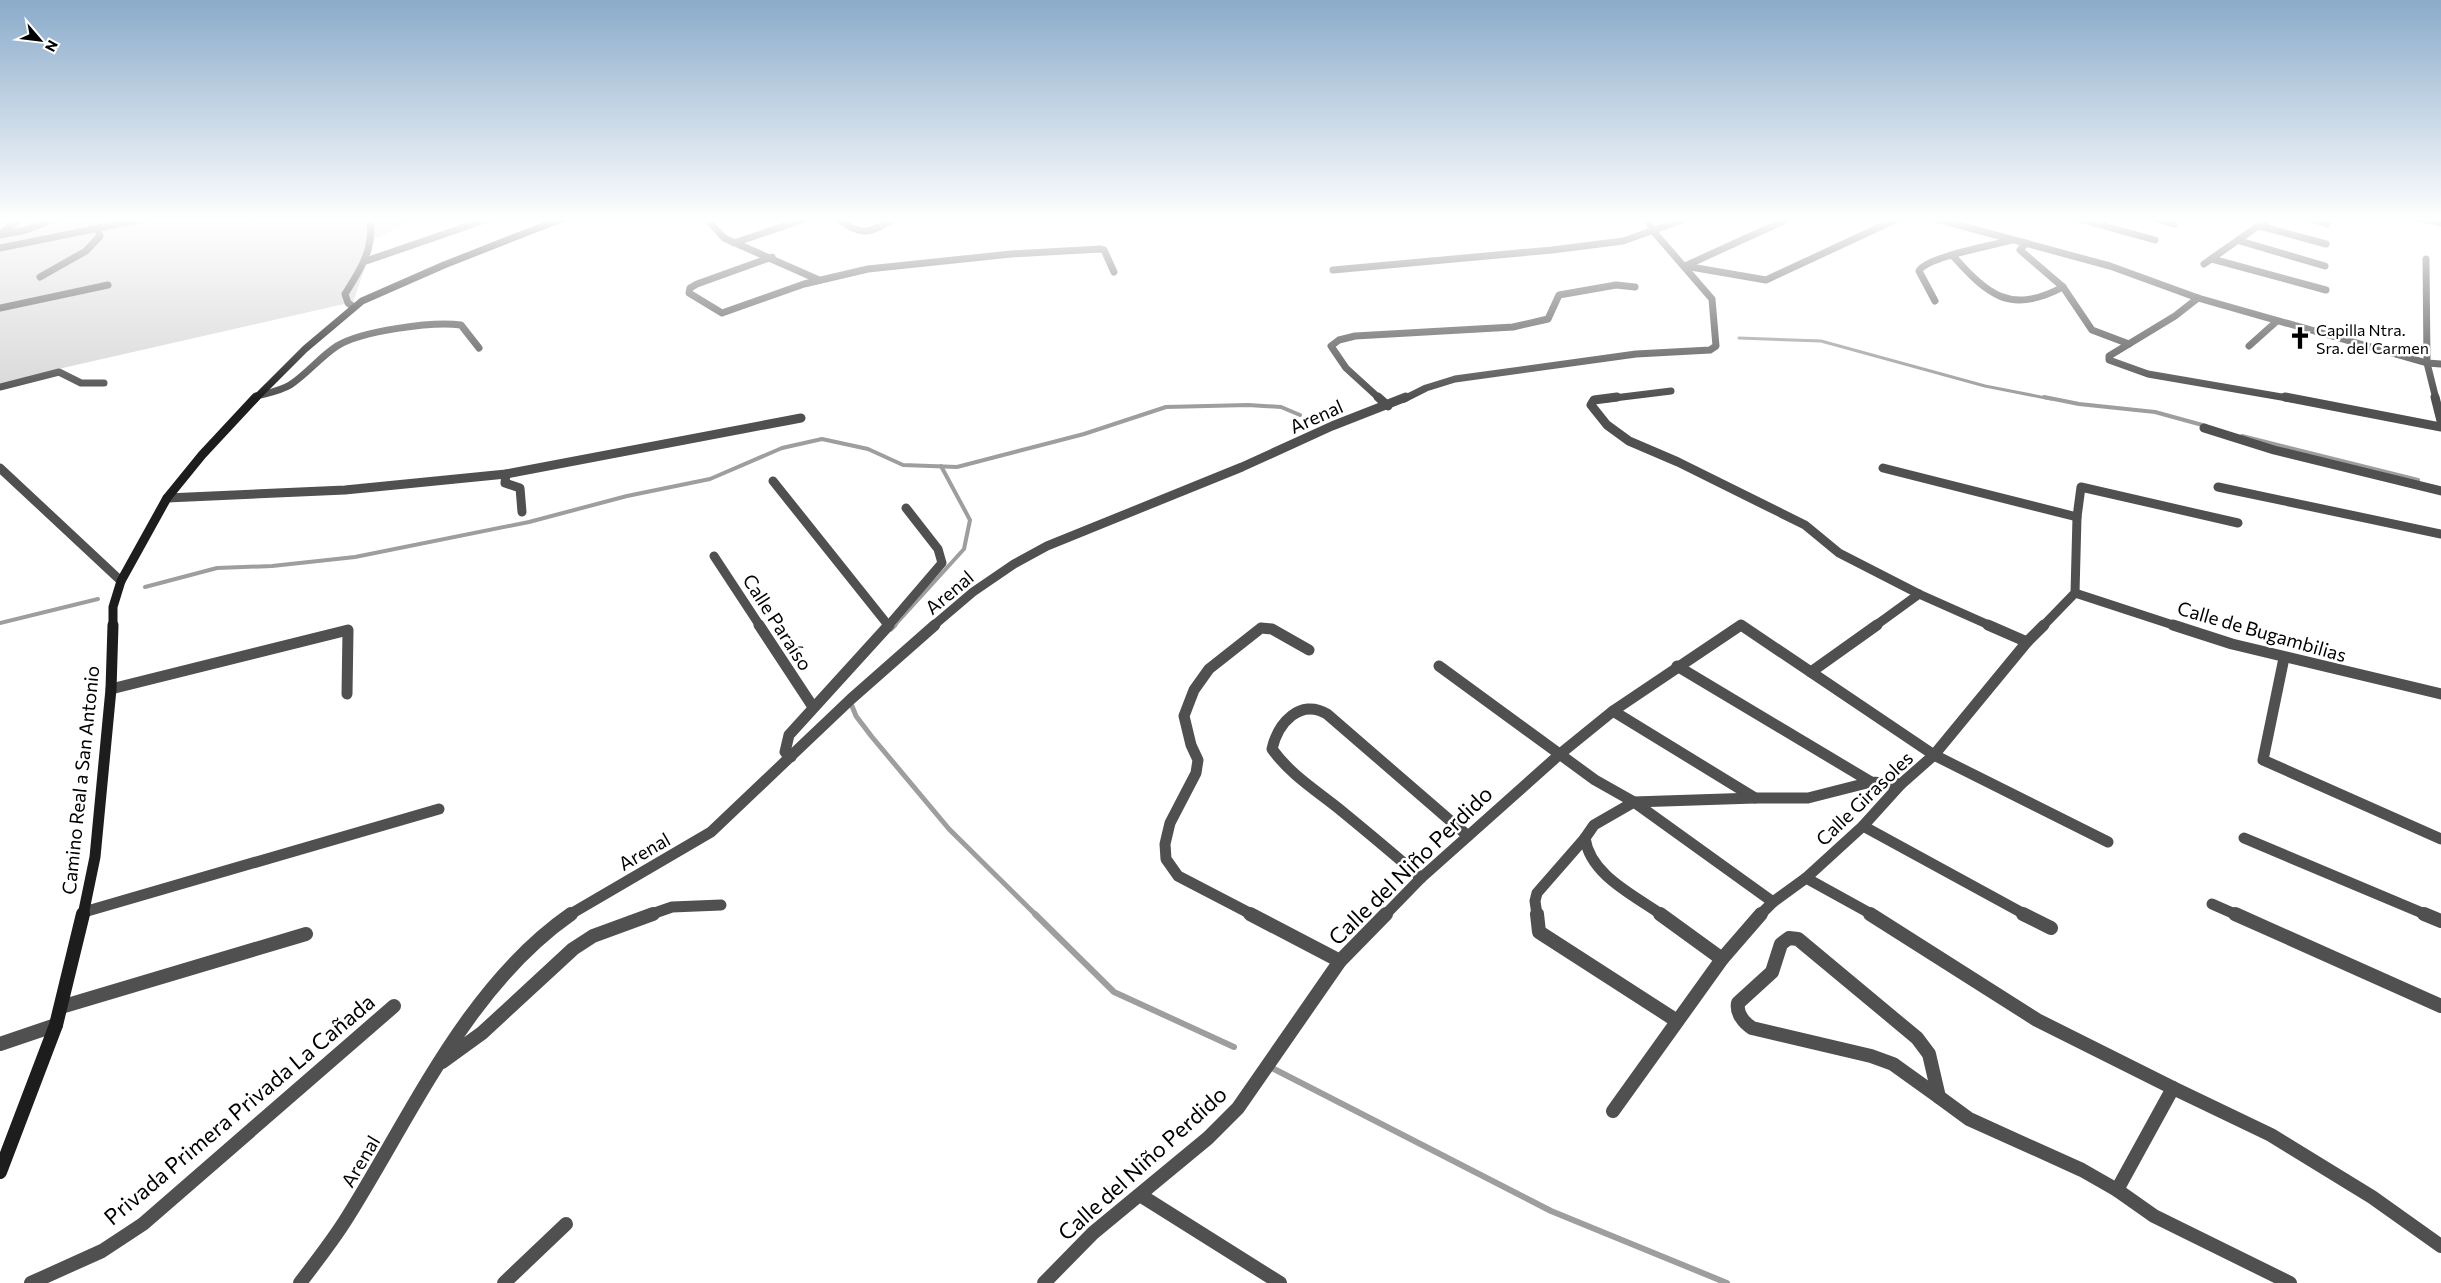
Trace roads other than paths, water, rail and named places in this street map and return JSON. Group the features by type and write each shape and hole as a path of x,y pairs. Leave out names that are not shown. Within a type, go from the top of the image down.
{"street":[{"path":"354,307 348,303 345,294 355,279"},
{"name":"Camino Real a San Antonio","path":"0,1172 56,1025 84,912 95,858 111,689 113,607 121,581 167,498 202,455 257,396 354,307 371,296 411,279"},
{"path":"711,279 690,288 689,293 722,313 824,279"},
{"name":"Arenal","path":"300,1283 344,1223 437,1065 480,1003 519,956 569,915 711,832 851,700 973,592 1026,556 1242,467 1332,426 1388,406 1426,388 1456,380 1636,354 1710,350 1716,346 1712,299 1695,279"},
{"path":"1923,279 1935,301"},
{"path":"1975,279 1986,290 2000,297 2042,297 2063,287"},
{"path":"2054,279 2063,287 2080,308 2092,330 2129,344"},
{"path":"2145,279 2198,298 2276,321 2428,363 2441,364"},
{"path":"2285,279 2326,290"},
{"path":"2426,279 2428,363 2441,421"},
{"path":"0,308 108,285"},
{"path":"1388,406 1346,368 1330,346 1339,340 1355,336 1513,327 1548,319 1559,295 1616,285 1635,287"},
{"path":"2198,298 2175,316 2109,356 2109,360 2148,374 2342,407 2441,427"},
{"path":"2249,346 2276,321"},
{"path":"257,396 289,386 335,348 354,338 438,323 457,323 461,325 479,348"},
{"path":"0,387 62,372 82,383 104,384"},
{"path":"1671,391 1594,400 1591,405 1607,424 1634,444 1657,456 1678,462 1805,525 1839,553 1919,594 2027,642"},
{"path":"167,498 345,490 506,474 801,418"},
{"path":"2204,428 2274,450 2441,491"},
{"path":"0,468 121,581"},
{"path":"1883,468 2077,517"},
{"path":"506,474 505,483 520,488 522,512"},
{"path":"773,481 888,626"},
{"path":"2218,487 2441,534"},
{"path":"2075,593 2077,517 2081,488 2238,523"},
{"path":"792,757 785,752 785,745 789,735 938,570 942,563 941,556 906,508"},
{"name":"Calle Paraíso","path":"714,556 814,707"},
{"name":"Calle Girasoles","path":"1613,1111 1722,959 1773,902 1806,878 1863,826 1901,784 1934,756 2027,642 2075,593"},
{"name":"Calle de Bugambilias","path":"2075,593 2232,644 2284,658 2441,694"},
{"path":"1919,594 1811,672 1934,756 2108,842"},
{"name":"Calle del Niño Perdido","path":"1044,1283 1093,1233 1208,1138 1238,1108 1340,961 1422,878 1560,754 1613,711 1677,666 1742,625 1811,672"},
{"path":"1309,650 1272,629 1261,628 1209,669 1194,690 1184,716 1191,745 1198,760 1196,772 1170,823 1165,844 1166,859 1178,876 1340,961"},
{"path":"111,689 348,630 347,694"},
{"path":"2284,658 2263,760 2441,839"},
{"path":"1439,666 1595,780 1634,802 1773,902"},
{"path":"1677,666 1871,782"},
{"path":"1422,878 1344,812 1292,774 1279,760 1272,749 1272,742 1290,718 1298,711 1308,707 1323,711 1387,764 1468,836"},
{"path":"1613,711 1755,798"},
{"path":"1677,1021 1539,932 1535,901 1537,893 1594,825 1634,802 1808,798 1871,782 1901,784"},
{"path":"84,912 439,809"},
{"path":"1863,826 1984,894 2051,928"},
{"path":"1585,838 1588,852 1601,871 1722,959"},
{"path":"2244,838 2441,921"},
{"path":"1806,878 1881,920 2037,1020 2271,1135 2372,1197 2441,1246"},
{"path":"2212,904 2441,1006"},
{"path":"437,1065 482,1033 574,949 593,936 672,907 721,905"},
{"path":"61,1007 306,934"},
{"path":"1939,1098 1929,1054 1916,1038 1798,939 1789,938 1781,944 1772,972 1738,1003 1737,1008 1745,1023 1752,1028 1871,1056 1893,1064 1939,1098 1969,1119 2082,1170 2118,1190 2154,1216 2290,1283"},
{"name":"Privada Primera Privada La Cañada","path":"31,1283 102,1251 142,1224 394,1006"},
{"path":"0,1044 56,1025"},
{"path":"2118,1190 2173,1088"},
{"path":"1140,1195 1280,1283"},
{"path":"504,1283 566,1224"}],"waterway":[{"path":"1739,338 1821,341 1985,386 2051,399"},
{"path":"2044,397 2079,404 2155,412 2206,426"},
{"path":"941,466 957,467 1084,434 1166,407 1248,405 1281,407 1300,415"},
{"path":"2242,436 2418,480"},
{"path":"145,587 217,568 272,566 355,557 529,522 627,496 710,479 782,448 822,439 868,449 903,465 941,466"},
{"path":"894,626 964,549 970,520 941,466"},
{"path":"0,623 98,599"},
{"path":"891,629 894,626"},
{"path":"852,706 856,716 872,737 949,829 1036,915"},
{"path":"1035,914 1114,992 1234,1047"},
{"path":"1274,1069 1551,1211 1727,1283"}],"place":[{"name":"Capilla Ntra. Sra. del Carmen","path":"2300,338"}]}
